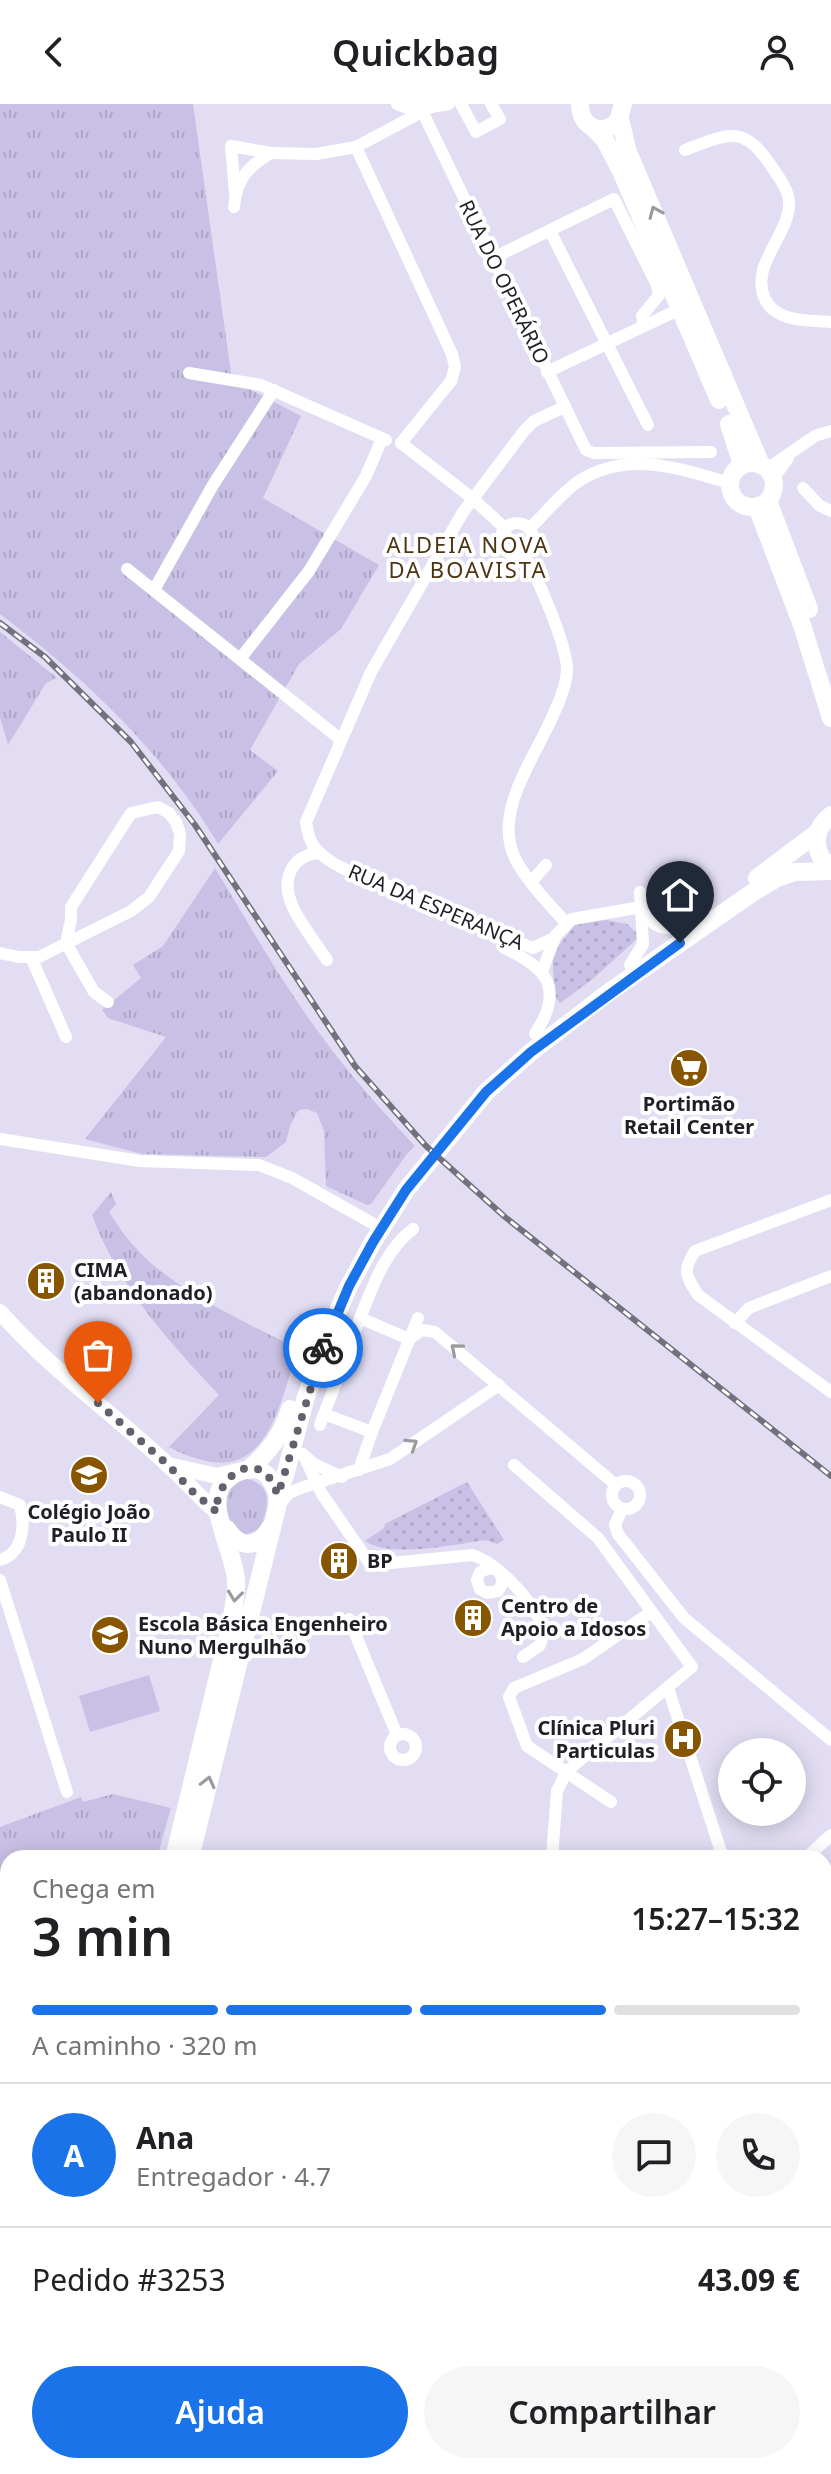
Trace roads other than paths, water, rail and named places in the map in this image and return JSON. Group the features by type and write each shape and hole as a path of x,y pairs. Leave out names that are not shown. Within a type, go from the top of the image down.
{"main road":[{"path":"580,104 582,118 605,140 621,171 737,444 761,469"},
{"path":"593,128 607,129 623,109"},
{"path":"623,109 628,152 761,469 774,491 763,504 749,508 737,502 731,494 729,483 732,474 761,469"},
{"path":"763,504 796,571 831,676"},
{"path":"763,504 831,718"},
{"path":"827,817 818,852 831,870"},
{"path":"442,1140 489,1073 535,1034 781,862 827,817"},
{"path":"176,1850 232,1619 236,1581 229,1542 215,1503 219,1488 225,1481 248,1470 273,1445 284,1428 318,1325 372,1223 486,1092 608,993 777,878 795,872 831,870"},
{"path":"192,1850 295,1433 330,1329 349,1286 424,1160"},
{"path":"248,1470 266,1474 277,1501"},
{"path":"218,1516 231,1535 243,1545 257,1543 270,1528"}],"street":[{"path":"397,104 408,108 449,104"},
{"path":"461,104 476,132 500,119 491,104"},
{"path":"234,207 231,146 271,153 316,154 356,147 422,107"},
{"name":"RUA DO OPERÁRIO","path":"422,107 586,450 594,453 711,452"},
{"path":"685,150 722,136 735,135 760,149 788,192 789,204 787,220 761,273 762,291 768,306 783,316 798,320 831,322"},
{"path":"356,147 452,354 455,367 451,381 401,443"},
{"path":"235,193 242,176 255,162 271,153"},
{"path":"493,258 614,199 657,285 659,295 642,316 644,326"},
{"path":"550,231 648,425"},
{"path":"547,372 680,309"},
{"path":"189,373 245,381 274,390 382,439 401,443 472,498 506,529"},
{"path":"154,590 213,485 274,390"},
{"path":"327,960 291,904 289,878 306,822 340,739 371,672 472,498 534,421 564,407"},
{"path":"761,469 815,436 831,431"},
{"path":"240,659 309,571 366,476 382,439"},
{"path":"529,529 579,482 622,463 661,465 729,483"},
{"path":"803,488 820,506 831,511"},
{"path":"520,524 529,529 533,542 524,554 514,555 505,549 502,539 506,529 520,524"},
{"path":"524,554 561,643 567,668 557,707 509,814 510,840 516,860 567,924"},
{"path":"127,569 340,739"},
{"path":"0,953 39,957 59,949 66,943 131,911 149,897 179,851 180,834 176,822 169,813 158,807 131,813 71,907 66,943 94,992 108,1002"},
{"path":"306,822 311,843 318,853"},
{"path":"293,865 303,854 318,853"},
{"name":"RUA DA ESPERANÇA","path":"318,853 491,933 533,948 554,938"},
{"path":"531,882 546,865"},
{"path":"630,965 643,944 640,892"},
{"path":"641,907 650,923 658,928 666,930 686,926"},
{"path":"542,971 554,938 572,919 641,907"},
{"path":"504,948 527,958 542,971 550,990 550,1006 535,1034"},
{"path":"31,957 66,1037"},
{"path":"0,1139 140,1161 259,1165 292,1178 372,1223"},
{"path":"831,1200 695,1251 687,1264 687,1278 698,1295 831,1392"},
{"path":"372,1432 322,1420 377,1277 398,1240 413,1229"},
{"path":"735,1323 749,1308 831,1276"},
{"path":"0,1312 42,1355 168,1465 218,1516"},
{"path":"360,1318 409,1339"},
{"path":"359,1470 418,1318"},
{"path":"409,1339 422,1330 435,1332 616,1485"},
{"path":"168,1465 217,1476 248,1470 286,1472 314,1478 342,1477 390,1459 499,1385"},
{"path":"295,1433 314,1478 371,1565 466,1554 479,1557 516,1587 542,1626 544,1639 523,1657"},
{"path":"303,1454 314,1464 342,1477"},
{"path":"514,1465 598,1538 692,1667 567,1771 557,1791 553,1850"},
{"path":"277,1501 314,1478"},
{"path":"616,1485 630,1482 640,1492 636,1506 622,1509"},
{"path":"616,1485 612,1498 622,1509"},
{"path":"0,1497 20,1505 24,1522 18,1546 0,1560"},
{"path":"622,1509 615,1525 618,1534 673,1607 831,1740"},
{"path":"0,1580 67,1792"},
{"path":"611,1802 527,1746 509,1697 514,1688 583,1659 651,1612"},
{"path":"349,1619 397,1735"},
{"path":"668,1688 720,1850"},
{"path":"815,1850 831,1835"}],"railway":[{"path":"0,623 45,657 131,742 195,825 355,1066 426,1146 505,1217 831,1476"}],"place":[{"name":"Portimão Retail Center","path":"689,1068"},
{"name":"CIMA (abandonado)","path":"46,1281"},
{"name":"Colégio João Paulo II","path":"89,1475"},
{"name":"BP","path":"339,1561"},
{"name":"Centro de Apoio a Idosos","path":"473,1618"},
{"name":"Escola Básica Engenheiro Nuno Mergulhão","path":"110,1635"},
{"name":"Clínica Pluri Particulas","path":"683,1739"}],"district":[{"name":"ALDEIA NOVA DA BOAVISTA","path":"468,558"}]}
